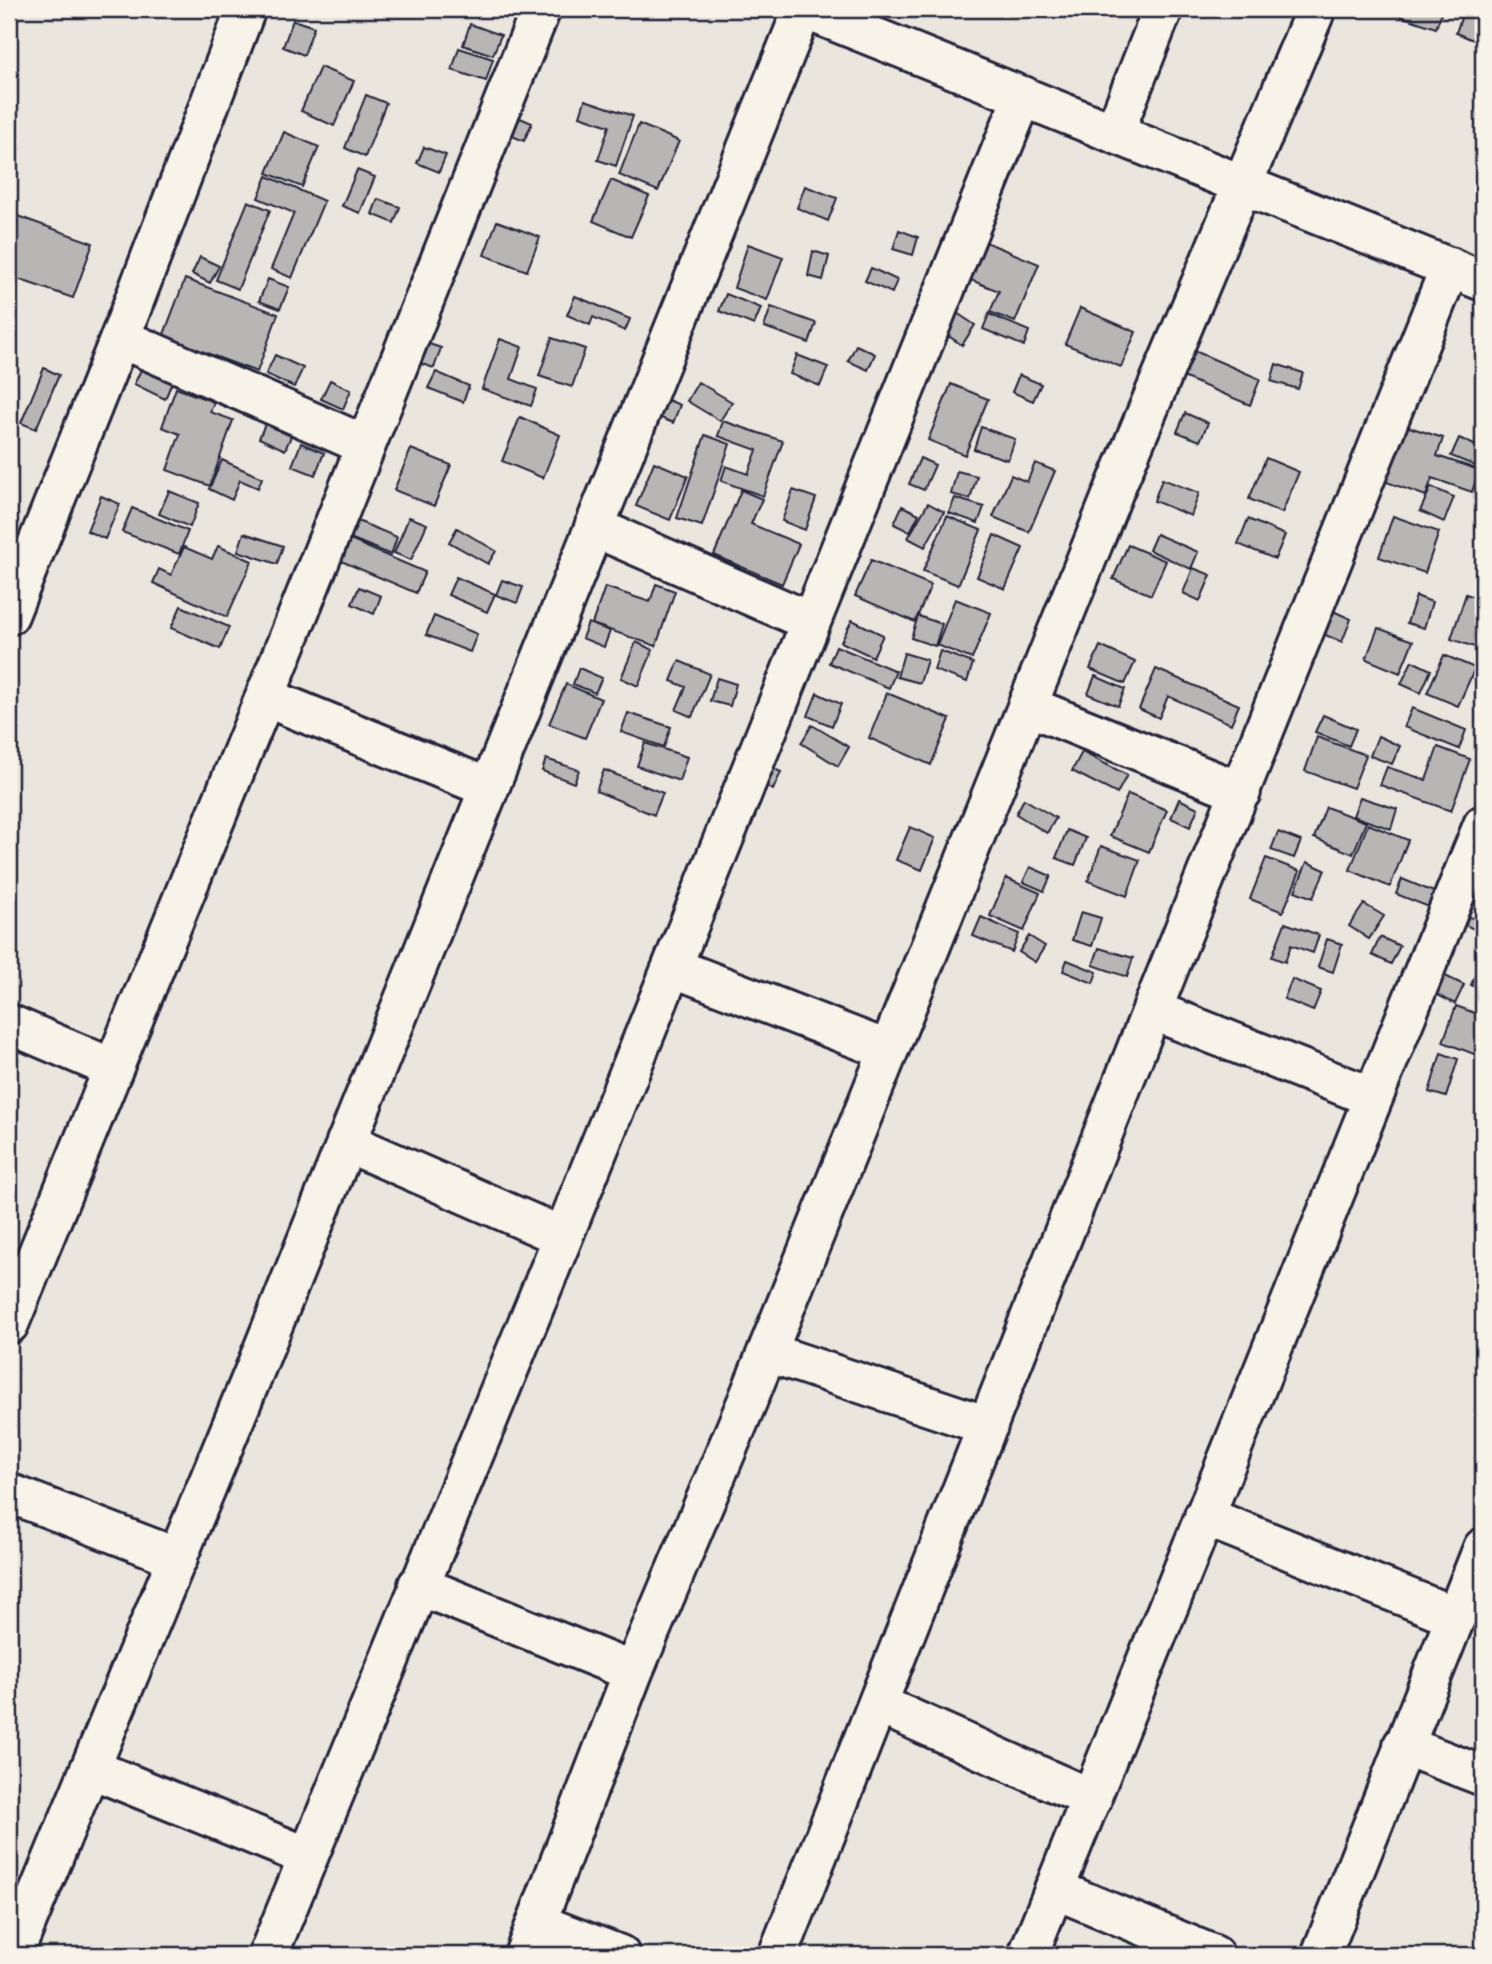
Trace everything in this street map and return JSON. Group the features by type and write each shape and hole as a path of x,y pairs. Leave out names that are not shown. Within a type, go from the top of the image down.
{"street":[{"path":"9,615 17,570 120,338 246,9"},
{"path":"9,1324 265,697 541,9"},
{"path":"13,1955 178,1558 804,9 882,23 1023,96 1467,274 1241,792 778,1955"},
{"path":"1114,133 1163,9"},
{"path":"620,1955 531,1939 633,1672 767,1353 887,1050 1241,184 1316,9"},
{"path":"268,1955 306,1856 563,1237 1023,96"},
{"path":"120,338 365,445"},
{"path":"594,527 811,622"},
{"path":"265,697 489,788"},
{"path":"1028,706 1241,792"},
{"path":"1028,1955 1372,1097 1471,889 1483,825"},
{"path":"672,967 887,1050"},
{"path":"1152,1010 1372,1097"},
{"path":"9,1024 112,1068"},
{"path":"346,1142 563,1237"},
{"path":"767,1353 988,1426"},
{"path":"9,1493 178,1558"},
{"path":"1204,1516 1456,1617"},
{"path":"1321,1955 1483,1548"},
{"path":"418,1585 633,1672"},
{"path":"878,1704 1092,1799"},
{"path":"1404,1745 1483,1776"},
{"path":"92,1769 306,1856"},
{"path":"1054,1889 1214,1955"}],"building":[{"path":"1403,9 1443,9 1436,28 1400,16"},
{"path":"1464,9 1483,9 1473,40 1456,33"},
{"path":"293,20 314,27 304,55 283,47"},
{"path":"470,24 501,35 493,55 463,45"},
{"path":"459,48 493,59 486,81 452,70"},
{"path":"320,67 354,81 334,126 301,111"},
{"path":"366,95 386,103 365,157 345,148"},
{"path":"585,100 633,116 616,166 598,160 609,126 580,116"},
{"path":"513,115 532,123 524,141 505,133"},
{"path":"639,124 679,141 658,191 619,175"},
{"path":"284,132 319,147 302,187 267,173"},
{"path":"9,146 19,149 9,179"},
{"path":"424,147 446,155 439,172 417,163"},
{"path":"357,170 375,177 360,213 342,206"},
{"path":"267,176 324,201 292,278 271,269 294,213 258,198"},
{"path":"611,180 649,196 631,237 593,221"},
{"path":"805,186 837,198 828,221 797,208"},
{"path":"378,199 400,207 394,223 372,214"},
{"path":"248,201 270,210 238,289 216,280"},
{"path":"9,213 93,243 73,298 9,276"},
{"path":"497,221 540,237 527,271 484,255"},
{"path":"899,230 918,237 913,255 893,249"},
{"path":"966,234 1039,264 1015,322 990,312 999,291 950,272"},
{"path":"748,244 783,257 767,300 734,288"},
{"path":"813,251 829,256 823,280 808,276"},
{"path":"200,257 219,266 210,283 192,274"},
{"path":"871,268 897,280 892,293 865,281"},
{"path":"185,279 278,314 257,372 163,337"},
{"path":"268,279 289,287 280,309 259,301"},
{"path":"726,294 761,308 754,325 719,311"},
{"path":"575,296 630,319 625,331 593,317 590,325 567,315"},
{"path":"771,307 816,323 809,343 764,327"},
{"path":"1080,308 1136,332 1121,367 1065,344"},
{"path":"957,313 975,325 962,345 944,333"},
{"path":"989,314 1029,331 1024,346 983,329"},
{"path":"552,338 585,349 572,387 539,376"},
{"path":"500,339 522,347 511,379 537,389 531,406 482,389"},
{"path":"423,342 441,348 434,368 416,362"},
{"path":"856,345 875,354 868,370 848,361"},
{"path":"1190,349 1260,379 1250,405 1178,375"},
{"path":"275,355 303,368 294,387 266,374"},
{"path":"797,355 828,367 820,386 790,374"},
{"path":"1276,364 1303,373 1298,389 1271,381"},
{"path":"143,366 173,380 165,399 134,384"},
{"path":"44,368 59,375 36,429 21,423"},
{"path":"436,372 469,386 463,402 428,388"},
{"path":"1019,375 1041,384 1033,401 1012,392"},
{"path":"330,380 351,390 343,409 321,399"},
{"path":"698,382 732,402 720,421 687,401"},
{"path":"951,384 988,399 965,455 928,440"},
{"path":"176,388 214,402 210,412 233,420 210,486 167,470 180,434 162,427"},
{"path":"651,393 680,405 673,423 644,411"},
{"path":"1185,413 1208,423 1200,441 1177,432"},
{"path":"520,417 560,435 543,478 502,461"},
{"path":"723,421 783,441 763,496 721,481 726,466 748,474 757,450 718,436"},
{"path":"265,424 291,436 285,450 259,438"},
{"path":"1400,424 1443,438 1437,456 1479,470 1472,492 1432,478 1426,496 1381,480"},
{"path":"981,427 1015,439 1008,460 974,449"},
{"path":"705,435 730,444 702,526 677,518"},
{"path":"1459,438 1483,449 1483,469 1451,456"},
{"path":"301,443 324,453 315,475 292,466"},
{"path":"411,449 451,465 434,506 394,490"},
{"path":"920,458 935,465 924,490 909,484"},
{"path":"1266,458 1299,472 1282,513 1249,499"},
{"path":"222,460 262,478 258,488 240,480 232,500 209,489"},
{"path":"654,462 688,476 670,520 636,506"},
{"path":"1035,463 1055,471 1029,532 993,517 1011,475 1027,482"},
{"path":"957,471 977,476 970,499 951,494"},
{"path":"1162,479 1199,493 1191,516 1154,501"},
{"path":"1431,487 1454,497 1444,522 1420,511"},
{"path":"741,490 762,499 751,524 799,544 782,584 714,555"},
{"path":"793,490 816,498 805,530 782,521"},
{"path":"169,491 199,503 190,527 159,514"},
{"path":"1483,495 1483,514 1476,511"},
{"path":"101,496 120,504 105,539 87,531"},
{"path":"955,498 984,507 978,523 949,513"},
{"path":"928,503 944,512 925,547 908,538"},
{"path":"902,506 919,514 910,532 894,524"},
{"path":"132,508 188,531 179,554 122,532"},
{"path":"947,516 981,530 958,585 923,571"},
{"path":"1393,516 1439,532 1425,573 1379,557"},
{"path":"409,517 427,524 411,560 394,553"},
{"path":"350,518 397,537 391,555 343,535"},
{"path":"1248,519 1285,535 1275,559 1238,544"},
{"path":"457,528 496,551 488,564 449,542"},
{"path":"244,533 283,546 277,564 238,551"},
{"path":"1156,534 1198,552 1191,569 1149,550"},
{"path":"994,535 1023,548 1005,589 977,577"},
{"path":"343,537 425,572 416,593 334,558"},
{"path":"1128,545 1166,561 1151,595 1113,579"},
{"path":"218,546 252,561 227,617 153,583 159,569 171,575 184,547 212,559"},
{"path":"871,560 931,585 915,622 855,596"},
{"path":"1193,568 1211,575 1200,601 1183,593"},
{"path":"456,577 495,594 487,612 448,595"},
{"path":"502,580 523,587 517,603 496,595"},
{"path":"656,584 675,591 656,646 592,624 605,587 650,602"},
{"path":"359,587 381,596 374,614 352,604"},
{"path":"1466,594 1483,600 1483,650 1451,639"},
{"path":"1416,596 1432,602 1424,628 1407,623"},
{"path":"955,599 991,613 972,659 937,645"},
{"path":"181,606 229,627 220,649 171,628"},
{"path":"1333,611 1351,619 1342,642 1323,634"},
{"path":"434,616 477,634 470,652 426,635"},
{"path":"918,616 942,624 935,646 911,638"},
{"path":"852,620 883,635 873,657 841,642"},
{"path":"588,623 610,631 604,647 582,638"},
{"path":"1378,628 1413,641 1400,673 1366,659"},
{"path":"636,642 653,650 638,686 621,678"},
{"path":"836,646 896,671 889,688 829,663"},
{"path":"1100,646 1135,662 1125,684 1090,669"},
{"path":"940,651 973,663 967,682 934,670"},
{"path":"904,653 927,660 920,683 897,677"},
{"path":"1444,655 1475,668 1458,706 1427,693"},
{"path":"679,661 710,674 692,717 676,710 686,687 671,681"},
{"path":"1412,661 1431,670 1421,693 1401,684"},
{"path":"579,668 602,678 595,693 573,684"},
{"path":"1156,669 1239,705 1231,724 1168,696 1159,718 1139,709"},
{"path":"1095,676 1125,689 1118,706 1088,694"},
{"path":"717,678 736,684 730,706 710,701"},
{"path":"566,684 601,699 585,738 549,724"},
{"path":"817,693 841,704 832,726 808,716"},
{"path":"887,693 950,719 931,765 869,738"},
{"path":"1412,708 1466,730 1459,749 1404,727"},
{"path":"628,713 671,727 664,747 621,732"},
{"path":"1323,715 1356,729 1349,746 1315,732"},
{"path":"812,725 849,747 838,766 801,743"},
{"path":"1378,736 1400,746 1392,764 1370,756"},
{"path":"1317,737 1366,755 1353,788 1305,771"},
{"path":"645,743 687,757 679,781 637,766"},
{"path":"1438,747 1470,759 1451,811 1380,785 1387,767 1426,780"},
{"path":"1082,752 1127,775 1117,794 1072,771"},
{"path":"546,759 579,770 574,783 542,771"},
{"path":"762,763 781,772 773,790 753,780"},
{"path":"604,770 663,793 654,815 596,791"},
{"path":"1128,794 1167,810 1149,852 1110,836"},
{"path":"1360,797 1397,809 1391,829 1353,816"},
{"path":"1024,799 1056,818 1047,833 1016,814"},
{"path":"1179,799 1198,808 1190,827 1171,818"},
{"path":"1326,807 1366,822 1353,854 1314,838"},
{"path":"1368,824 1408,840 1390,887 1350,870"},
{"path":"910,827 935,838 922,870 896,860"},
{"path":"1067,830 1086,838 1075,865 1056,858"},
{"path":"1278,832 1301,841 1294,858 1271,850"},
{"path":"1101,846 1140,860 1127,896 1088,881"},
{"path":"1266,858 1300,871 1283,912 1250,899"},
{"path":"1307,862 1325,870 1313,898 1295,891"},
{"path":"1030,867 1051,876 1044,891 1023,882"},
{"path":"1006,878 1040,893 1024,931 990,916"},
{"path":"1402,879 1434,892 1429,907 1396,894"},
{"path":"1364,904 1384,916 1369,939 1349,926"},
{"path":"1081,912 1101,918 1092,946 1072,940"},
{"path":"1468,916 1483,923 1483,933 1465,925"},
{"path":"981,917 1019,934 1012,952 973,936"},
{"path":"1285,923 1319,935 1313,953 1291,945 1285,962 1272,957"},
{"path":"1029,936 1045,946 1035,962 1019,952"},
{"path":"1380,937 1400,946 1391,964 1372,955"},
{"path":"1327,939 1342,944 1333,972 1318,967"},
{"path":"1099,948 1133,958 1127,977 1093,965"},
{"path":"1483,956 1483,990 1471,985"},
{"path":"1067,960 1097,972 1093,983 1063,971"},
{"path":"1439,973 1464,985 1455,1004 1430,991"},
{"path":"1292,979 1321,991 1313,1011 1284,999"},
{"path":"1456,1006 1483,1016 1483,1044 1479,1056 1443,1042"},
{"path":"1441,1053 1458,1059 1446,1097 1429,1092"}]}
